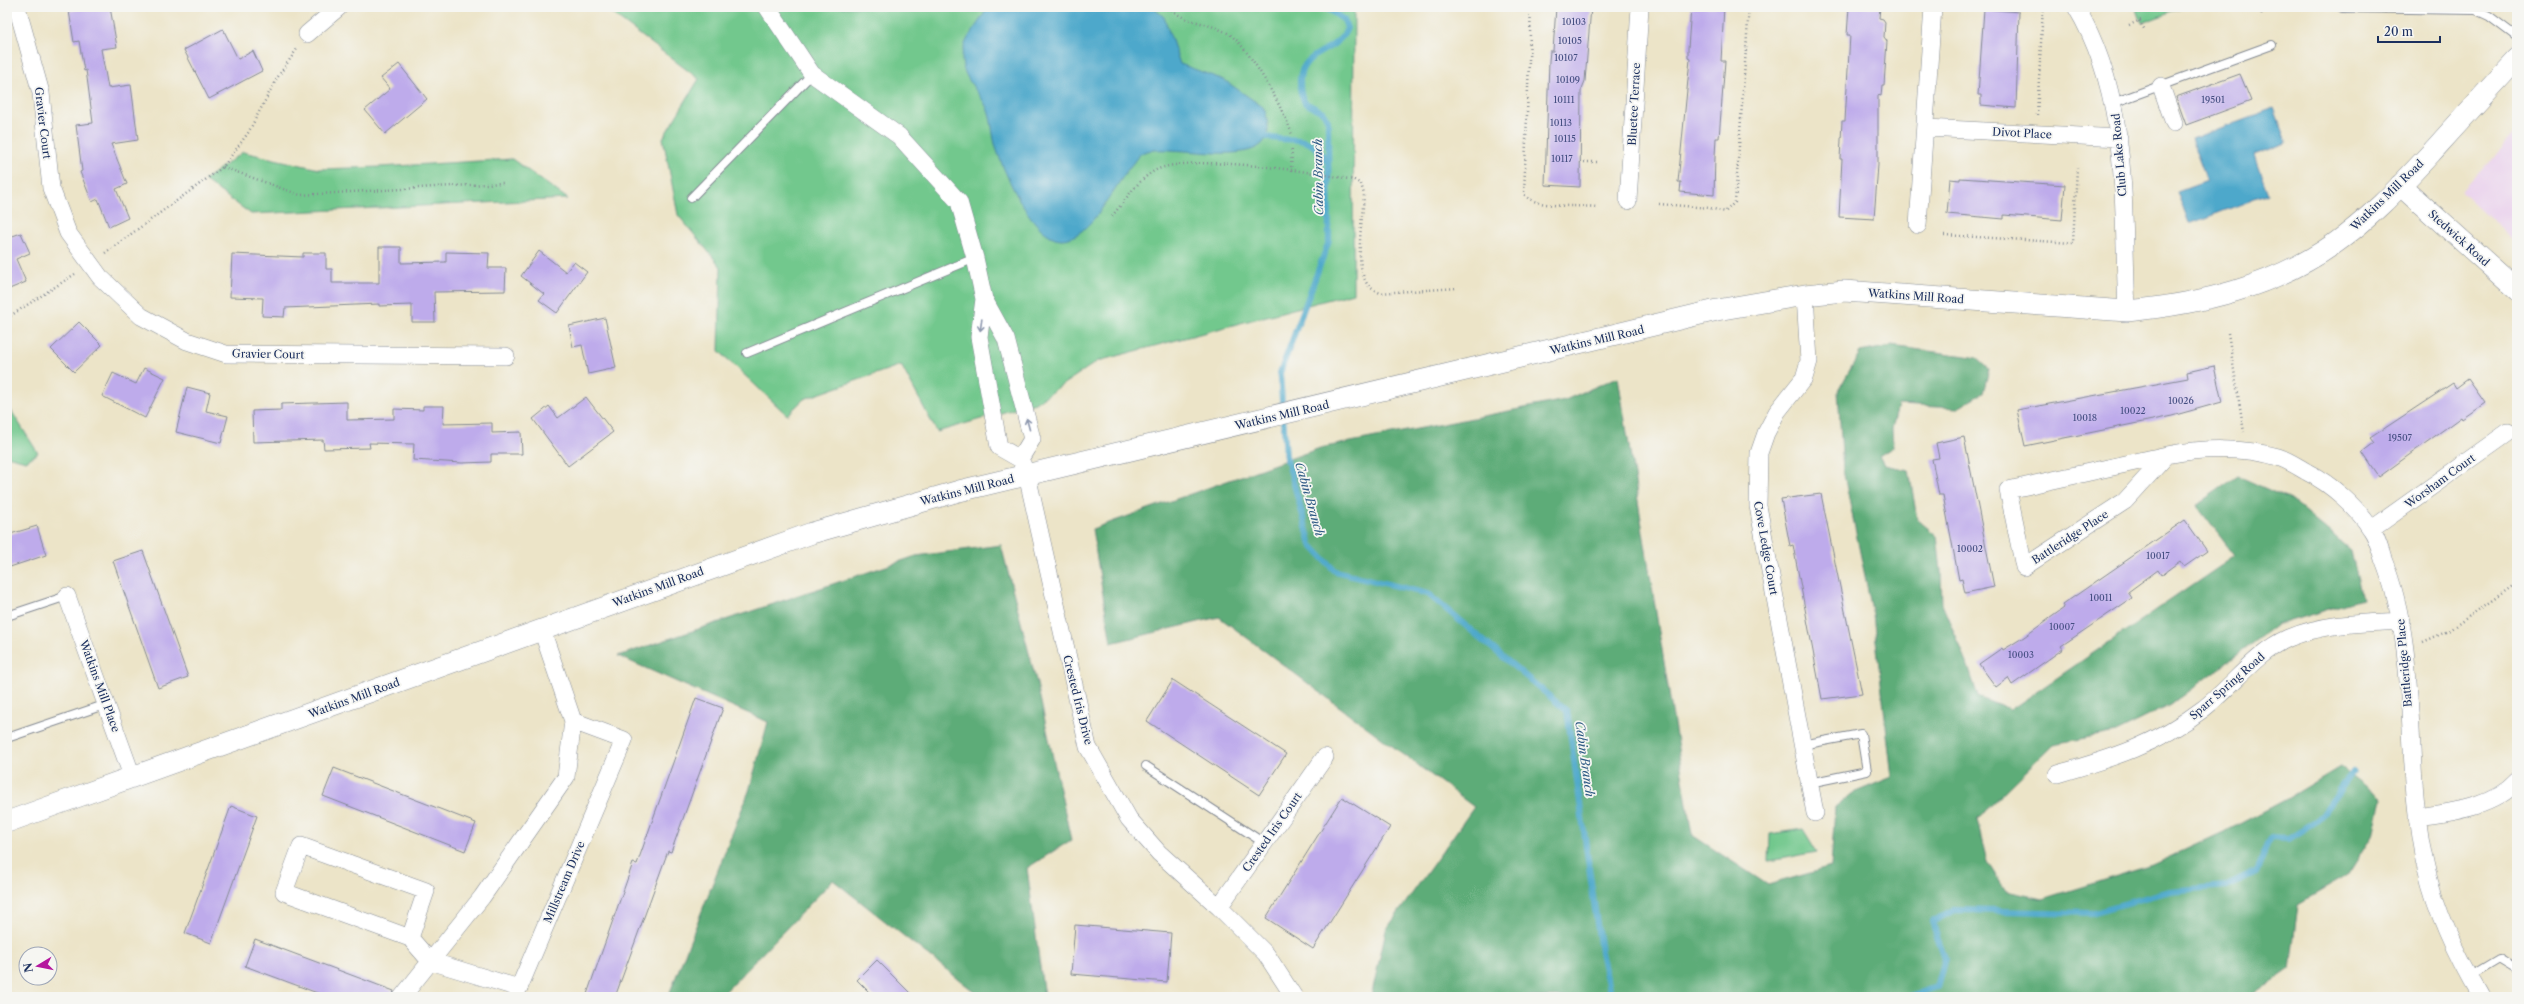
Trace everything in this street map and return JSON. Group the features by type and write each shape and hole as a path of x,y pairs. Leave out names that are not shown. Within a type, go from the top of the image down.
{"street":[{"name":"Gravier Court","path":"17,7 41,94 51,188 68,233 100,277 141,316 187,341 226,354 506,356"},
{"path":"307,34 338,7"},
{"path":"767,7 812,74 899,136 959,202 975,258 984,300 1006,339 1032,439 1024,467 999,447 979,337 984,300"},
{"name":"Bluetee Terrace","path":"1628,201 1640,7"},
{"path":"1918,225 1926,128 1933,7"},
{"name":"Club Lake Road","path":"2076,7 2102,61 2113,103 2119,138 2125,226 2127,311"},
{"name":"Watkins Mill Road","path":"7,822 812,532 1024,467 1231,426 1338,402 1717,310 1805,295 1844,291 1877,292 2049,307 2127,311 2171,307 2210,299 2286,271 2334,244 2366,219 2400,185 2517,59"},
{"path":"2161,86 2174,123"},
{"name":"Divot Place","path":"1926,128 2119,138"},
{"name":"Stedwick Road","path":"2400,185 2517,290"},
{"name":"Cove Ledge Court","path":"1805,295 1809,361 1804,378 1777,412 1766,433 1759,453 1757,473 1758,506 1815,813"},
{"name":"Worsham Court","path":"2372,529 2508,432"},
{"name":"Battleridge Place","path":"2167,455 2125,501 2024,567 2008,490 2167,455 2187,451 2235,450 2279,457 2317,477 2346,501 2372,529 2390,576 2402,621 2417,817 2426,868 2441,918 2469,977 2481,997"},
{"name":"Crested Iris Drive","path":"1024,467 1088,747 1129,819 1159,854 1220,907 1266,954 1294,997"},
{"name":"Watkins Mill Place","path":"67,596 132,776"},
{"name":"Sparr Spring Road","path":"2057,774 2118,757 2170,732 2204,708 2262,656 2288,639 2317,629 2402,621"},
{"path":"402,997 430,961 454,935 566,777 573,721 542,630"},
{"name":"Millstream Drive","path":"430,961 519,988 624,740 573,721"},
{"name":"Crested Iris Court","path":"1220,907 1325,757"},
{"path":"2417,817 2449,812 2483,803 2507,791 2517,781"},
{"path":"410,938 426,890 302,846 284,892 410,938 430,961"}],"lane":[{"path":"2342,8 2456,9 2482,12 2517,37"},
{"path":"2113,103 2272,45"},
{"path":"691,198 812,74"},
{"path":"747,353 975,258"},
{"path":"7,616 67,596"},
{"path":"7,738 107,704"},
{"path":"1802,745 1861,734 1867,771 1809,783"},
{"path":"1146,766 1264,844"},
{"path":"2469,977 2499,959 2517,970"}],"path":[{"path":"1169,7 1184,19 1215,27 1234,37 1259,72 1283,114 1292,135"},
{"path":"1531,7 1524,194 1533,201 1544,204 1597,207"},
{"path":"1659,204 1710,208 1725,212 1735,202 1749,7"},
{"path":"2037,134 2043,7"},
{"path":"2261,14 2264,7"},
{"path":"2129,25 2140,21 2146,30"},
{"path":"7,318 91,264 135,230 223,167 248,133 277,78 307,34"},
{"path":"1291,171 1292,147"},
{"path":"1580,162 1599,162"},
{"path":"1112,216 1145,178 1165,167 1227,164 1354,180 1361,184 1364,194 1361,262 1366,282 1372,289 1380,293 1457,288"},
{"path":"223,167 300,195 503,182"},
{"path":"1944,235 2073,243 2078,168"},
{"path":"2228,333 2247,452"},
{"path":"2404,650 2448,631 2517,583"}],"shaded area":[{"path":"2517,131 2517,244 2461,191"}],"green space":[{"path":"603,7 1354,7 1353,293 1098,361 1035,403 937,432 901,365 804,399 787,415 719,351 721,267 678,215 663,138 699,79"},
{"path":"2136,7 2185,7 2142,23"},
{"path":"243,152 319,169 512,159 568,199 251,214 204,180"},
{"path":"1891,346 1977,358 1989,369 1983,393 1958,408 1898,405 1892,429 1893,447 1879,456 1884,465 1909,470 1917,519 1937,536 1941,571 1942,604 1967,663 1978,697 2010,710 2235,556 2196,505 2238,476 2291,500 2351,550 2362,599 2277,625 2171,705 2116,732 2054,744 1977,819 1987,862 2006,891 2043,899 2152,865 2228,830 2285,800 2340,767 2381,799 2373,835 2347,876 2298,904 2290,969 2250,997 1371,997 1386,930 1474,807 1219,617 1111,643 1092,529 1320,448 1565,400 1618,377 1692,835 1768,885 1831,867 1835,807 1853,793 1892,777 1873,615 1843,470 1838,391 1860,352"},
{"path":"7,404 38,453 26,461 7,456"},
{"path":"1001,545 1037,684 1071,840 1027,868 1044,997 981,997 833,880 720,997 668,997 749,791 768,722 618,656 916,556"},
{"path":"1803,829 1817,852 1769,861 1770,834"}],"water":[{"path":"987,7 1152,7 1164,17 1180,64 1224,80 1263,107 1267,118 1268,130 1263,143 1251,150 1235,153 1174,150 1144,152 1136,158 1102,209 1082,231 1072,237 1061,239 1050,236 1039,227 1029,215 1011,185 995,144 987,108 968,78 963,65 962,58 965,44"},
{"path":"2274,108 2287,143 2254,155 2268,194 2189,224 2177,192 2207,181 2191,139"}],"building":[{"path":"97,7 110,7 117,47 101,49 108,88 131,85 138,140 111,144 127,184 116,189 128,218 109,227 98,199 92,202 80,172 82,171 76,125 93,123 86,70 84,71 79,41 74,42 69,11"},
{"path":"1556,7 1591,7 1585,81 1581,91 1580,187 1545,185 1549,61 1550,51 1553,51"},
{"path":"1691,7 1724,7 1721,61 1725,61 1719,138 1716,138 1714,195 1680,192 1681,182 1678,182 1690,59 1688,58 1688,48"},
{"path":"1849,7 1880,7 1879,18 1883,19 1885,22 1884,37 1887,41 1884,85 1882,85 1881,96 1878,95 1878,165 1874,219 1839,217 1842,121 1845,121 1850,35 1847,35"},
{"path":"1984,9 2019,12 2016,108 1981,105 1981,95 1978,95"},
{"path":"223,29 238,59 253,51 262,71 209,99 184,50"},
{"path":"399,64 427,99 385,134 365,110 390,89 381,78"},
{"path":"2240,74 2251,101 2186,125 2176,97"},
{"path":"1960,178 2065,185 2062,220 2004,215 2004,219 1947,214 1950,179 1960,180"},
{"path":"21,233 30,253 16,259 26,282 7,290 7,238"},
{"path":"379,247 401,247 401,263 446,262 446,252 489,253 488,268 506,268 505,291 434,292 435,322 412,322 412,305 379,306 379,304 285,308 284,317 262,316 263,298 230,297 232,254 303,257 303,253 326,253 326,269 332,269 332,283 379,283"},
{"path":"539,251 566,272 574,262 587,272 557,313 539,300 544,294 521,276"},
{"path":"605,318 616,368 588,374 582,345 573,347 569,326"},
{"path":"79,322 102,345 74,372 51,349"},
{"path":"2214,366 2222,402 2172,416 2025,446 2017,410 2188,378 2187,372"},
{"path":"144,368 165,378 145,418 102,396 113,373 136,384"},
{"path":"2468,379 2485,403 2462,419 2461,417 2379,477 2362,452 2374,443 2370,438 2453,383 2456,388"},
{"path":"187,387 210,393 206,411 228,416 221,443 176,432"},
{"path":"586,397 613,432 568,466 533,419 549,406 558,418"},
{"path":"347,402 347,420 394,419 394,409 423,410 423,406 444,406 443,424 492,423 492,433 521,432 522,454 491,454 491,462 462,463 413,460 414,444 369,443 370,448 324,449 323,440 253,442 252,411 281,410 281,404"},
{"path":"1964,437 1994,587 1965,593 1962,579 1959,580 1943,495 1939,495 1932,459 1939,458 1936,443"},
{"path":"1821,494 1862,694 1822,699 1793,545 1790,546 1781,499"},
{"path":"2185,520 2207,551 2184,567 2180,561 2161,575 2158,570 2128,592 2132,598 2061,646 2063,649 2012,685 2008,678 1996,687 1979,664 2002,648 2003,650 2024,637 2064,608 2062,605"},
{"path":"37,526 46,555 7,568 7,535"},
{"path":"143,551 188,677 158,688 113,561"},
{"path":"1173,680 1286,754 1259,795 1147,721"},
{"path":"696,698 723,708 671,852 668,851 615,997 586,997 633,863 637,864"},
{"path":"334,768 476,823 465,851 323,796"},
{"path":"1342,797 1390,827 1313,949 1266,918"},
{"path":"231,806 257,816 211,943 185,933"},
{"path":"1075,925 1171,933 1167,982 1071,974"},
{"path":"255,939 394,991 392,997 328,997 245,966"},
{"path":"877,960 914,997 874,997 857,980"}],"waterway":[{"name":"Cabin Branch","path":"1325,7 1344,20 1347,28 1336,42 1307,62 1302,70 1300,88 1305,103 1323,112 1328,121 1329,241 1280,373 1286,456 1311,545 1335,571 1428,594 1567,711 1601,952 1611,997"},
{"path":"1267,137 1301,140 1307,142 1314,146 1328,163"},
{"path":"1908,997 1937,987 1945,958 1932,922 1954,910 2091,913 2170,891 2227,886 2256,872 2271,838 2288,839 2317,821 2353,772"}]}
